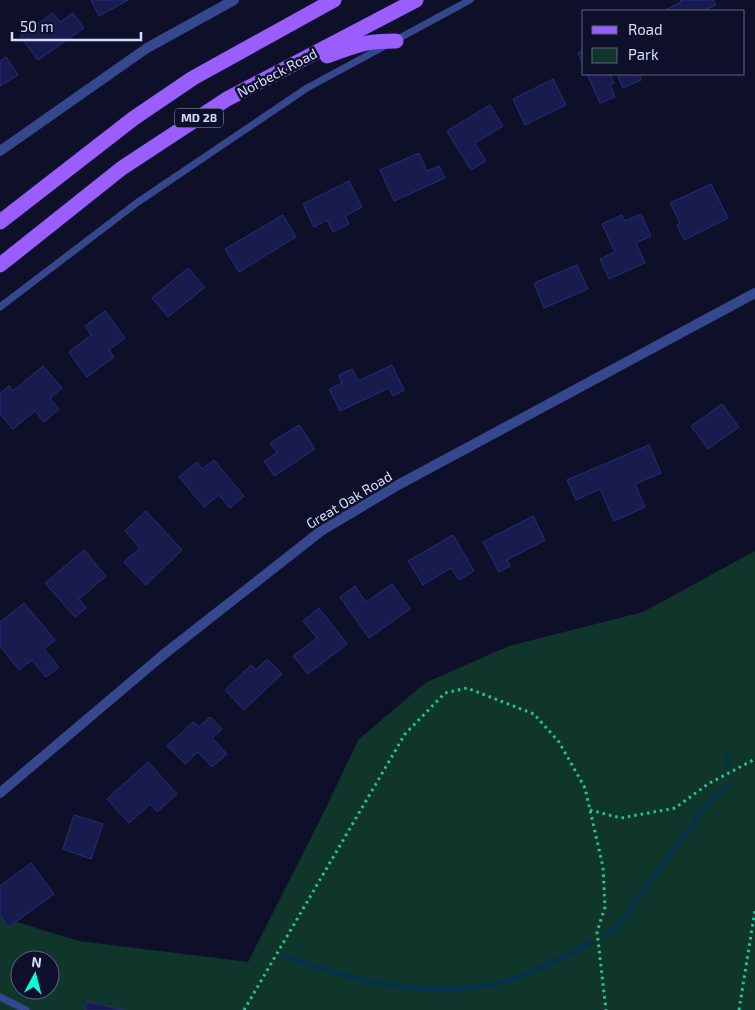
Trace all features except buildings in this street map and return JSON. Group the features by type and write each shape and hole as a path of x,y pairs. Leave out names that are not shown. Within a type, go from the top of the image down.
{"main road":[{"name":"MD 28","path":"0,222 134,118 185,83 334,0"},
{"name":"Norbeck Road","path":"0,264 122,168 228,99 416,0"},
{"path":"292,66 359,43 396,41"}],"street":[{"path":"0,151 147,48 234,0"},
{"name":"Great Oak Road","path":"0,793 163,656 321,531 407,481 755,293"}],"lane":[{"path":"0,307 138,202 299,93 470,0"},
{"path":"0,998 26,1010"}],"path":[{"path":"244,1010 405,734 445,693 467,688 534,714 559,742 585,788 603,867 605,907 597,932 606,1010"},
{"path":"590,810 621,818 675,808 708,784 755,759"},
{"path":"739,1010 755,910"}],"green space":[{"path":"755,551 755,1010 0,1010 0,917 79,941 248,962 325,810 358,740 425,683 509,646 643,612"}],"waterway":[{"path":"727,756 728,766"},
{"path":"606,934 616,928 711,799 728,786"},
{"path":"284,956 363,980 390,985 445,989 473,987 510,980 546,966 590,943"}]}
